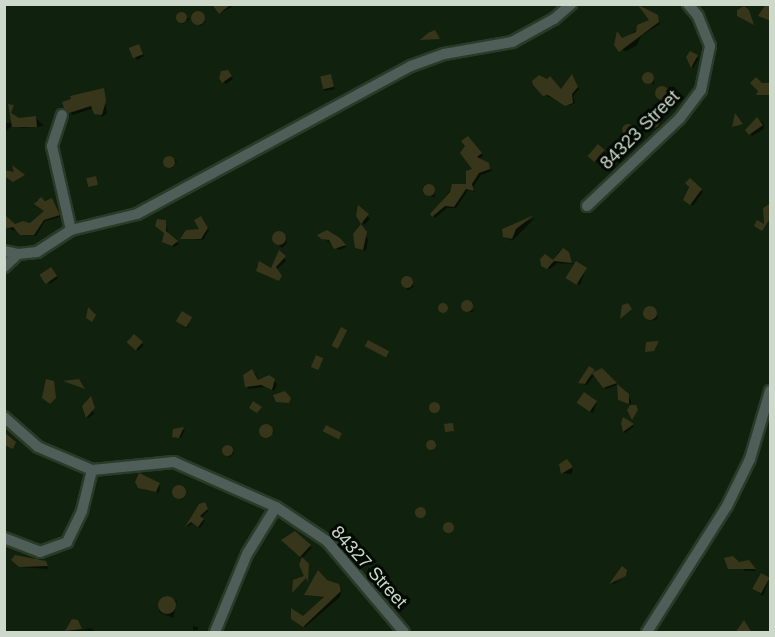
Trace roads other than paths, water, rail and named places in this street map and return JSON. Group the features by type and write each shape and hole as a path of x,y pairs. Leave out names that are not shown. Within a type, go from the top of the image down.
{"street":[{"path":"4,251 18,254 37,252 71,231 137,214 411,66 444,54 512,42 554,19 571,4"},
{"name":"84323 Street","path":"587,206 680,118 700,90 710,46 698,16 688,4"},
{"path":"62,115 52,146 71,231"},
{"path":"4,267 18,254"},
{"path":"647,633 727,506 750,459 771,391"},
{"path":"4,417 38,447 92,470 82,511 67,542 40,552 4,538"},
{"name":"84327 Street","path":"92,470 174,462 276,507 327,541 404,633"},
{"path":"215,633 247,554 276,507"}]}
